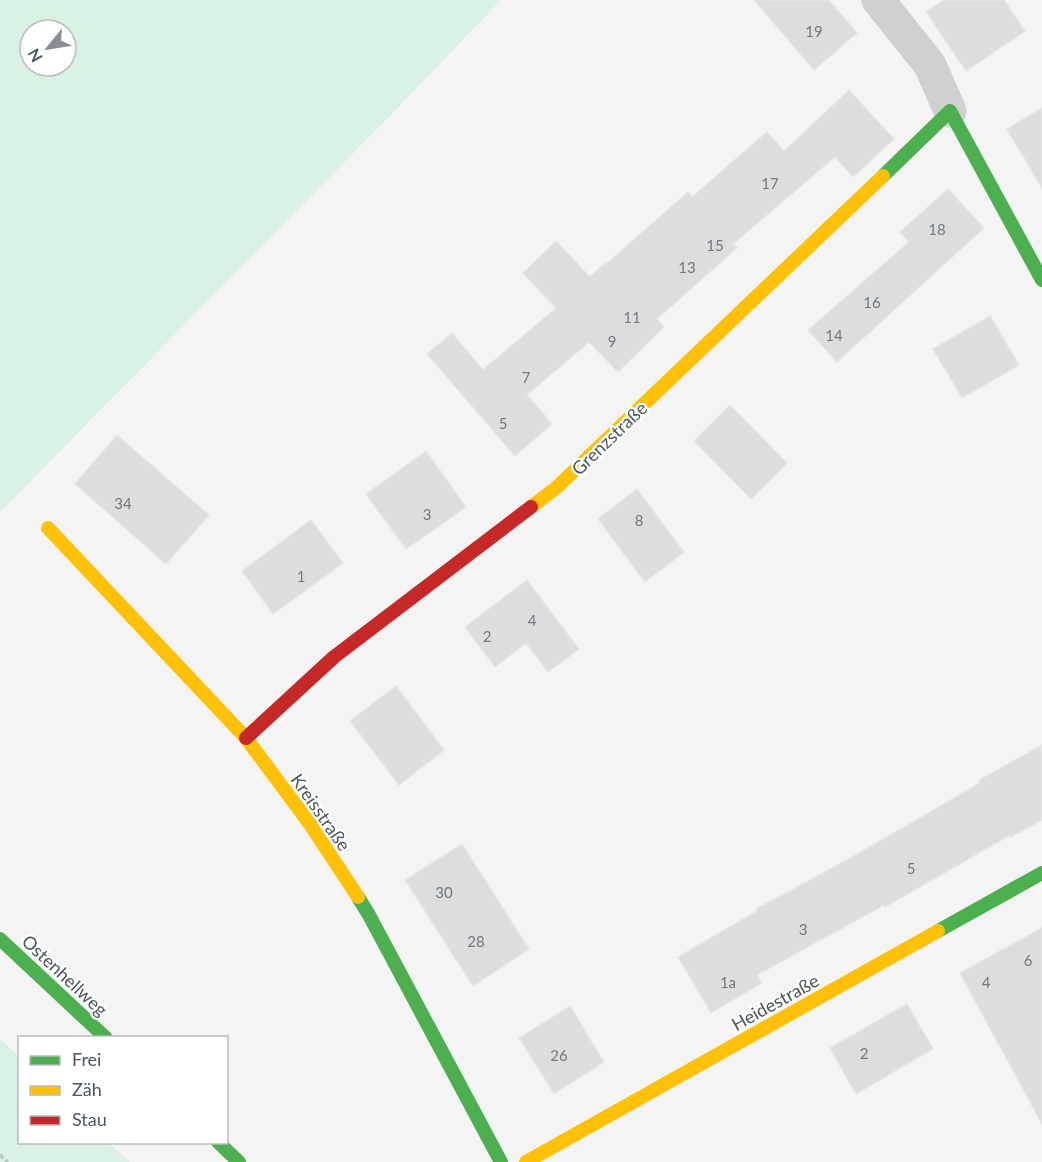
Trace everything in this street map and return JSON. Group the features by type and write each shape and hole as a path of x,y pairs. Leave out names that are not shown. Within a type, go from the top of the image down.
{"street":[{"path":"878,0 930,65 950,111 1042,280"},
{"name":"Grenzstraße","path":"246,738 334,657 556,488 950,111"},
{"name":"Kreisstraße","path":"48,528 246,738 310,824 369,915 501,1162"},
{"name":"Heidestraße","path":"526,1162 1042,873"},
{"name":"Ostenhellweg","path":"0,939 104,1036"},
{"path":"219,1144 239,1162"}],"path":[{"path":"0,1155 8,1162"}],"green space":[{"path":"0,0 501,0 0,512"},
{"path":"0,1039 18,1056 18,1144 110,1144 130,1162 0,1162"}],"building":[{"path":"754,0 829,0 857,33 814,70"},
{"path":"944,0 1004,0 1025,31 966,71 926,12"},
{"path":"849,90 894,139 853,177 835,157 733,244 737,248 657,319 664,327 618,372 589,342 527,395 552,424 515,456 427,354 452,333 483,370 556,308 523,273 556,241 590,277 688,192 692,197 767,132 784,151"},
{"path":"1042,108 1042,188 1007,129"},
{"path":"948,189 984,228 837,362 808,330 909,242 900,232"},
{"path":"990,316 1019,365 962,398 933,349"},
{"path":"730,405 787,463 751,499 694,441"},
{"path":"117,435 209,515 166,564 75,484"},
{"path":"426,451 466,507 406,549 366,494"},
{"path":"637,489 684,552 645,582 598,519"},
{"path":"311,520 343,563 273,614 242,571"},
{"path":"527,580 579,649 548,672 526,643 495,667 465,627"},
{"path":"396,686 444,750 399,785 350,721"},
{"path":"1042,745 1042,820 1011,837 1010,835 885,907 884,905 757,975 762,983 711,1013 678,957 757,911 756,909 849,859 980,783 979,780"},
{"path":"462,844 529,949 473,986 405,880"},
{"path":"1042,928 1042,1124 960,973"},
{"path":"907,1004 933,1049 856,1094 830,1048"},
{"path":"570,1006 604,1062 554,1094 519,1038"}],"traffic: fast":[{"path":"883,176 950,111 1042,280"},
{"path":"938,931 1042,873"},
{"path":"358,897 501,1162"},
{"path":"0,939 104,1036"},
{"path":"220,1144 239,1162"}],"traffic: slow":[{"path":"531,507 556,488 883,176"},
{"path":"48,528 246,738 310,824 358,897"},
{"path":"526,1162 938,931"}],"traffic: jam":[{"path":"246,738 334,657 531,507"}]}
